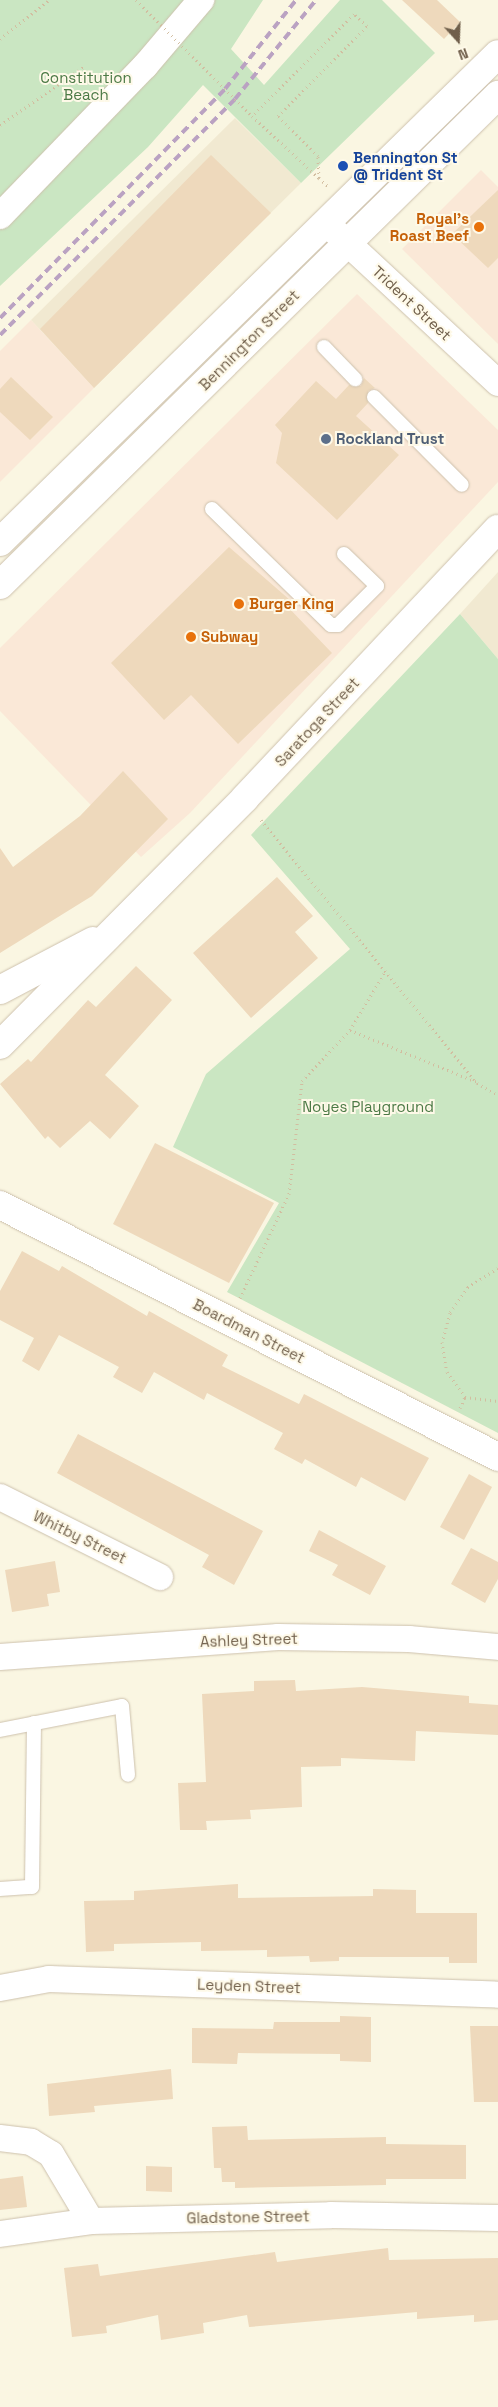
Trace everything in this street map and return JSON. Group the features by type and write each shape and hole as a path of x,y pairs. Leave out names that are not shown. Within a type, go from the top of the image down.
{"main road":[{"name":"Bennington Street","path":"0,542 498,54"},
{"name":"Bennington Street","path":"6,567 93,493 498,96"},
{"path":"184,362 205,383"},
{"path":"72,471 93,493"},
{"name":"Saratoga Street","path":"0,1045 133,913 498,529"},
{"name":"Saratoga Street","path":"0,990 73,952 133,913"},
{"name":"Boardman Street","path":"0,1205 498,1457"}],"street":[{"path":"0,216 132,80 201,0"},
{"name":"Trident Street","path":"326,223 498,383"},
{"name":"Whitby Street","path":"0,1497 160,1577"},
{"name":"Ashley Street","path":"0,1657 278,1638 409,1639 498,1647"},
{"name":"Leyden Street","path":"0,1988 49,1979 498,1995"},
{"path":"0,2138 31,2142 51,2154 92,2221"},
{"name":"Gladstone Street","path":"0,2234 92,2221 331,2215 498,2218"}],"lane":[{"path":"324,347 355,379"},
{"path":"374,397 462,485"},
{"path":"212,509 331,625 338,626 376,586 344,554"},
{"path":"0,1730 122,1706 128,1775"},
{"path":"0,1889 32,1887 34,1724"}],"path":[{"path":"0,39 49,0"},
{"path":"136,0 252,116 329,187"},
{"path":"252,116 354,14 367,26 278,116 318,156 319,178"},
{"path":"0,125 85,66"},
{"path":"256,815 477,1082"},
{"path":"229,1321 290,1194 302,1081 350,1030 386,970"},
{"path":"350,1030 477,1082 498,1095"},
{"path":"498,1268 468,1287 450,1313 442,1342 447,1372 465,1397 498,1401"}],"shaded area":[{"path":"235,118 301,183 94,388 31,320"},
{"path":"481,170 498,187 498,344 402,249"},
{"path":"357,294 498,430 498,482 190,813 141,857 0,711 0,648"},
{"path":"31,320 94,388 0,482 0,351"},
{"path":"498,572 498,659 460,614"}],"green space":[{"name":"Constitution Beach","path":"0,0 263,0 231,49 264,85 340,0 382,0 435,53 301,183 203,85 148,147 0,286"},
{"name":"Noyes Playground","path":"460,614 498,659 498,1433 227,1292 279,1203 173,1147 206,1074 350,949 251,835"}],"building":[{"path":"402,0 437,0 460,22 444,39"},
{"path":"211,155 271,213 94,388 40,329"},
{"name":"Royal's Roast Beef","path":"498,190 498,258 488,268 452,234"},
{"path":"11,377 53,417 30,440 0,412 0,389"},
{"path":"364,378 375,388 368,391 368,403 356,416 399,455 337,520 276,463 282,433 275,425 316,381 336,399 349,385 361,386"},
{"path":"229,547 290,600 286,605 332,653 238,744 191,695 164,720 111,663"},
{"path":"123,771 168,819 92,896 0,953 0,848 13,867 80,816"},
{"path":"277,877 313,916 295,932 318,958 251,1018 193,953"},
{"path":"136,966 172,1000 105,1075 139,1106 110,1139 90,1121 60,1148 48,1136 45,1139 0,1084 28,1059 31,1062 88,1000 96,1007"},
{"path":"155,1143 274,1203 229,1283 113,1224"},
{"path":"22,1251 59,1271 62,1266 147,1316 149,1311 228,1355 222,1366 299,1404 304,1394 429,1458 405,1501 361,1477 356,1487 305,1459 302,1464 274,1449 283,1433 207,1393 204,1400 154,1372 142,1393 113,1377 119,1367 59,1335 39,1371 22,1361 34,1338 0,1320 0,1291"},
{"path":"78,1434 263,1531 234,1585 202,1567 209,1555 57,1473"},
{"path":"469,1474 492,1487 464,1540 440,1527"},
{"path":"319,1530 386,1566 370,1595 332,1575 338,1565 309,1551"},
{"path":"471,1548 498,1562 498,1579 485,1603 451,1584"},
{"path":"55,1561 60,1592 47,1594 49,1606 12,1612 5,1570"},
{"path":"295,1680 296,1691 362,1687 469,1696 469,1703 498,1705 498,1735 416,1731 415,1761 341,1758 341,1766 301,1767 302,1807 250,1810 251,1819 206,1821 207,1830 180,1830 178,1783 206,1782 202,1694 254,1691 254,1681"},
{"path":"238,1884 238,1898 373,1896 373,1889 416,1890 416,1913 477,1913 477,1963 449,1963 449,1957 339,1957 339,1961 310,1962 309,1956 267,1957 267,1950 201,1951 201,1942 114,1944 114,1951 86,1952 84,1901 134,1900 134,1891"},
{"path":"340,2016 371,2017 371,2062 340,2061 340,2054 238,2053 237,2064 192,2063 192,2028 273,2029 274,2022 340,2022"},
{"path":"470,2026 498,2026 498,2102 474,2102"},
{"path":"171,2069 173,2099 94,2106 95,2112 49,2116 47,2084"},
{"path":"247,2126 248,2140 386,2137 386,2144 466,2145 466,2179 386,2179 386,2185 235,2188 235,2182 222,2182 221,2168 214,2168 212,2127"},
{"path":"146,2166 172,2167 172,2192 146,2191"},
{"path":"23,2176 27,2207 0,2210 0,2179"},
{"path":"388,2248 389,2260 498,2258 498,2320 474,2322 474,2315 417,2319 417,2312 249,2327 247,2315 203,2323 204,2333 161,2340 158,2315 106,2326 107,2333 72,2337 64,2268 98,2264 100,2276 275,2252 277,2262"}],"railway":[{"path":"0,318 225,89 296,0"},
{"path":"0,335 235,99 316,0"}],"place":[{"name":"Bennington St @ Trident St","path":"343,166"},
{"name":"Royal's Roast Beef","path":"479,227"},
{"name":"Rockland Trust","path":"326,439"},
{"name":"Burger King","path":"239,604"},
{"name":"Subway","path":"191,637"}]}
